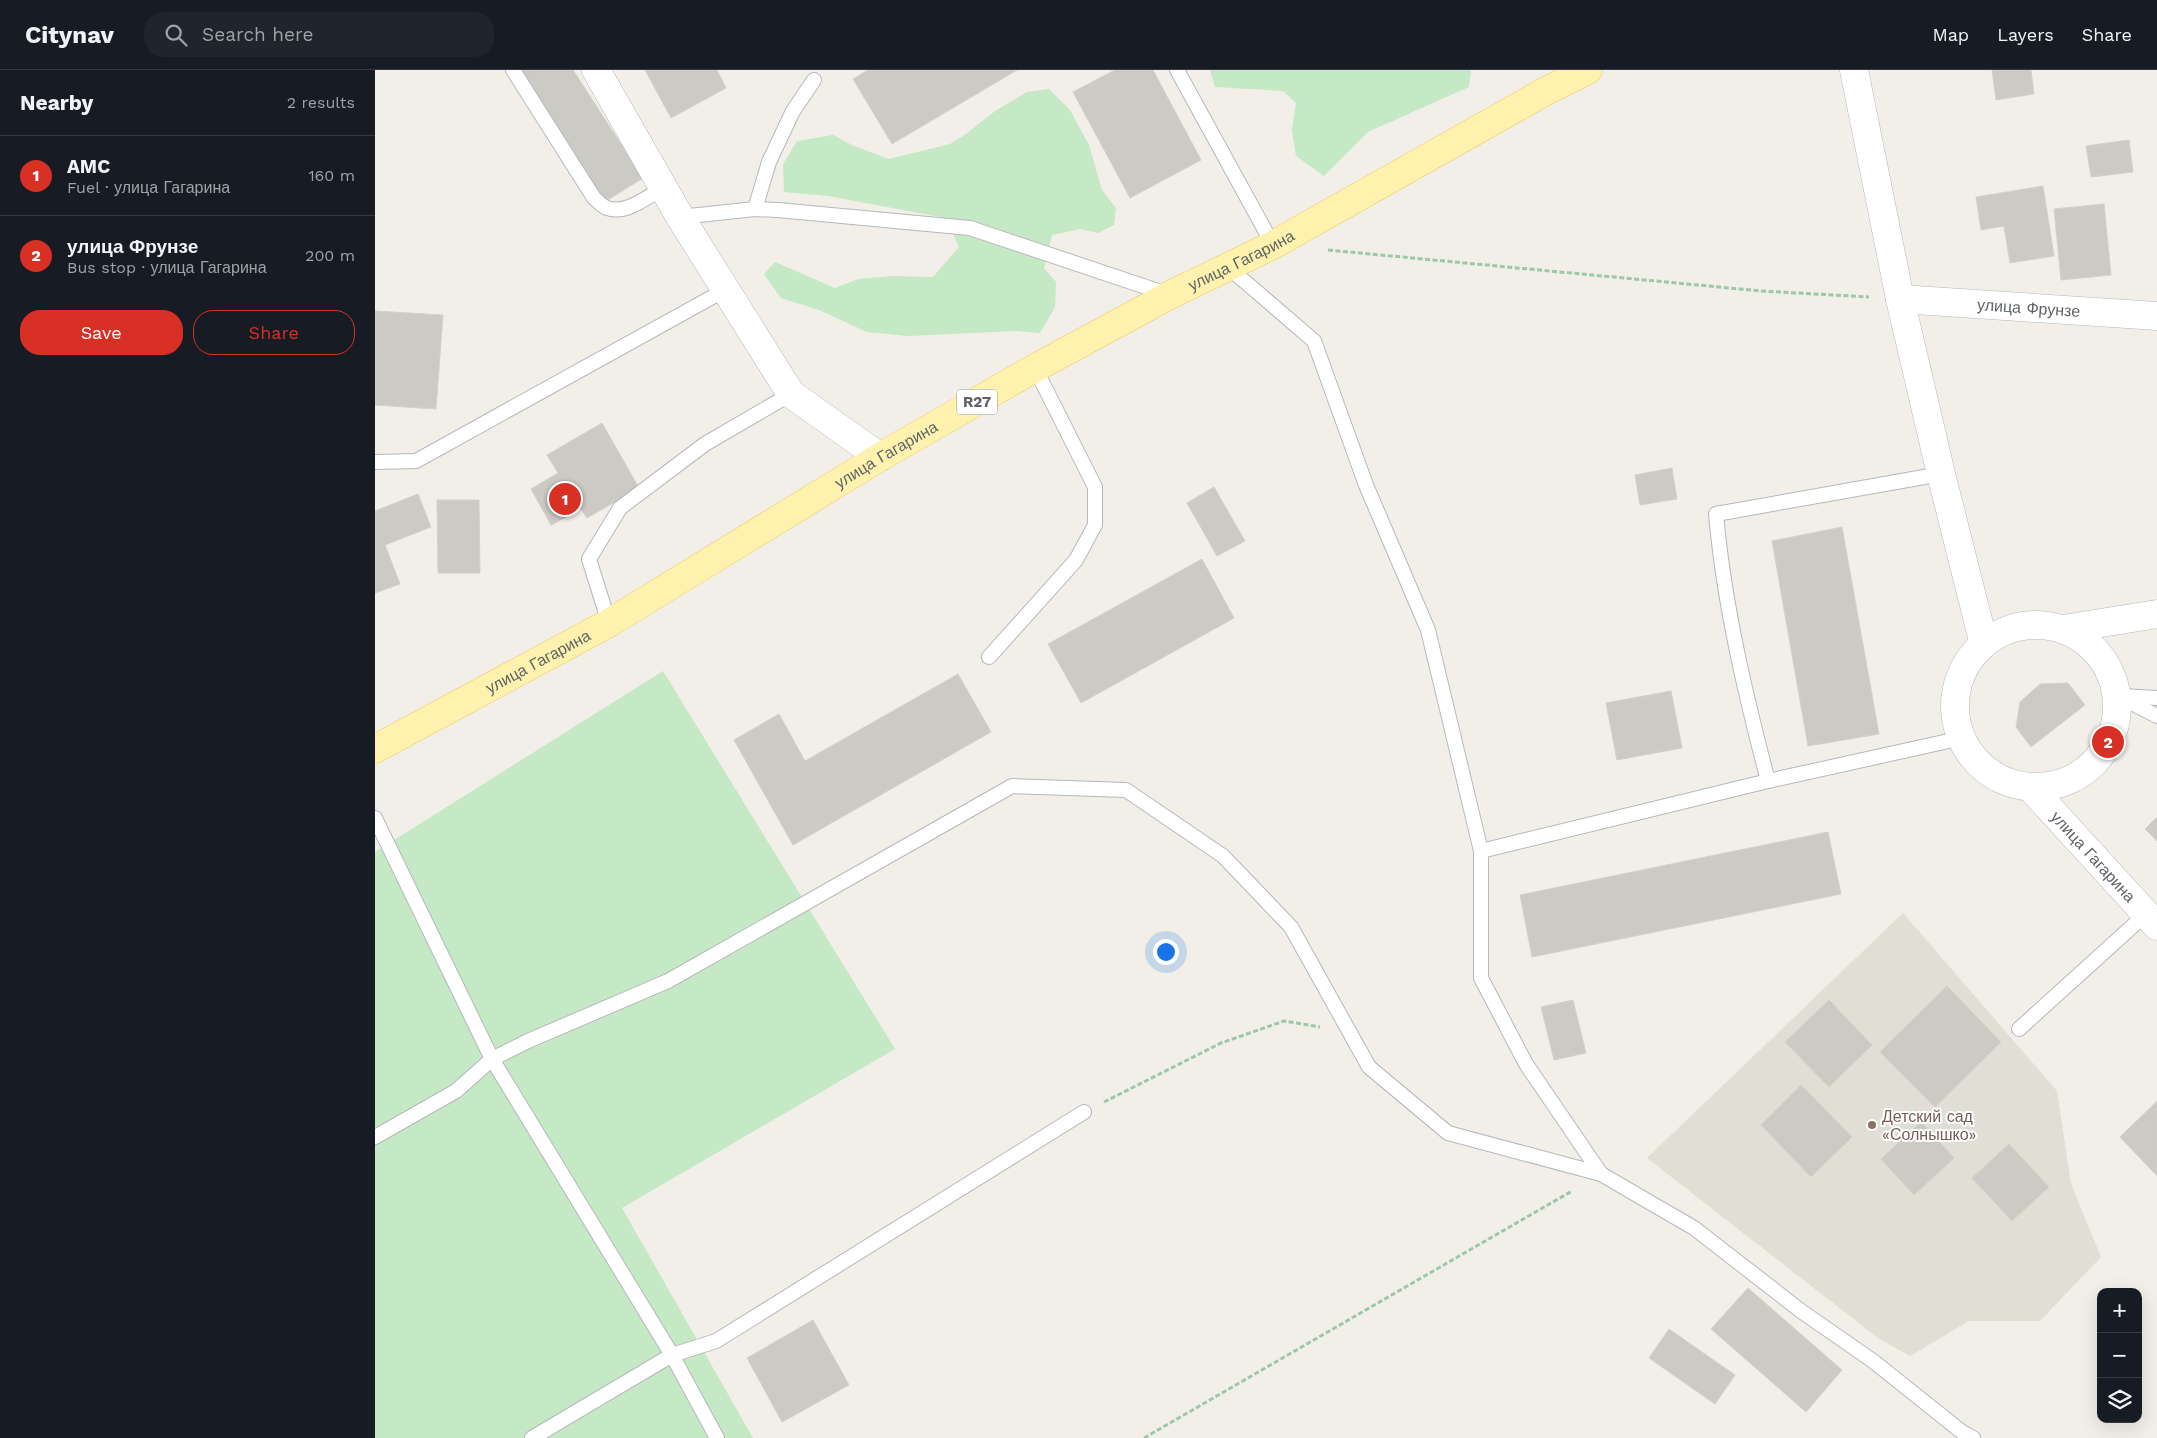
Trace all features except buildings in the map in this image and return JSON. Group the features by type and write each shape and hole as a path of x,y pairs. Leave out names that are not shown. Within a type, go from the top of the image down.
{"main road":[{"name":"улица Гагарина","path":"375,749 609,623 879,457 1035,368 1170,295 1273,245 1546,91 1588,70"}],"street":[{"path":"596,70 680,217 791,394 879,457"},
{"path":"1854,70 1900,299 1941,474 1984,644"},
{"name":"улица Фрунзе","path":"1900,299 2157,316"},
{"path":"2063,629 2157,614"},
{"path":"2035,624 2063,629 2083,639 2099,654 2110,674 2117,695 2116,719 2109,742 2095,762 2076,776 2054,785 2030,787 2008,782 1989,772 1973,756 1962,738 1956,718 1956,697 1960,677 1970,659 1984,644 2008,630 2035,624"},
{"name":"улица Гагарина","path":"2030,787 2152,920"}],"lane":[{"path":"513,70 594,198 605,208 618,210 633,205 663,188"},
{"path":"1177,70 1273,245"},
{"path":"755,210 769,162 793,111 814,80"},
{"path":"680,217 755,210 970,228 1170,295"},
{"path":"1228,267 1314,341 1366,485 1428,630 1481,851 1481,978 1526,1064 1601,1174"},
{"path":"375,462 416,461 725,290"},
{"path":"989,657 1076,560 1095,525 1095,487 1035,368"},
{"path":"609,623 589,559 620,508 705,444 791,394"},
{"path":"1768,781 1749,710 1721,568 1716,514 1941,474"},
{"path":"2117,695 2157,698"},
{"path":"2117,695 2157,716"},
{"path":"1481,851 1768,781 1962,738"},
{"path":"375,1137 456,1091 492,1059 528,1041 668,981 1012,786 1126,790 1223,856 1291,927 1369,1066 1448,1133 1601,1174 1694,1228 1801,1311 1873,1361 1962,1432 1973,1438"},
{"path":"375,818 492,1059 673,1355 717,1438"},
{"path":"2019,1029 2152,920"},
{"path":"532,1438 673,1355 716,1341 1084,1112"}],"path":[{"path":"1322,250 1761,291 1900,299"},
{"path":"1084,1112 1221,1043 1284,1021 1350,1033"},
{"path":"1144,1438 1601,1174"}],"shaded area":[{"name":"Детский сад «Солнышко»","path":"1903,913 2057,1091 2071,1184 2101,1257 2040,1321 1969,1321 1910,1356 1878,1338 1647,1158"}],"green space":[{"path":"1210,70 1471,70 1469,87 1368,132 1324,176 1296,156 1292,130 1296,103 1283,91 1215,87"},
{"path":"1049,89 1070,110 1089,145 1102,190 1116,208 1114,225 1098,233 1080,229 1052,235 1044,268 1056,282 1055,307 1040,333 1015,331 909,336 867,332 819,310 781,298 764,274 775,262 835,288 858,279 893,276 933,277 959,247 946,218 828,196 784,192 783,164 797,141 833,135 854,146 889,159 950,144 995,111 1027,92"},
{"path":"663,671 895,1049 622,1208 753,1438 375,1438 375,852"}],"place":[{"name":"AMC","path":"565,499"},
{"name":"улица Фрунзе","path":"2108,742"},
{"name":"Детский сад «Солнышко»","path":"1872,1125"}]}
